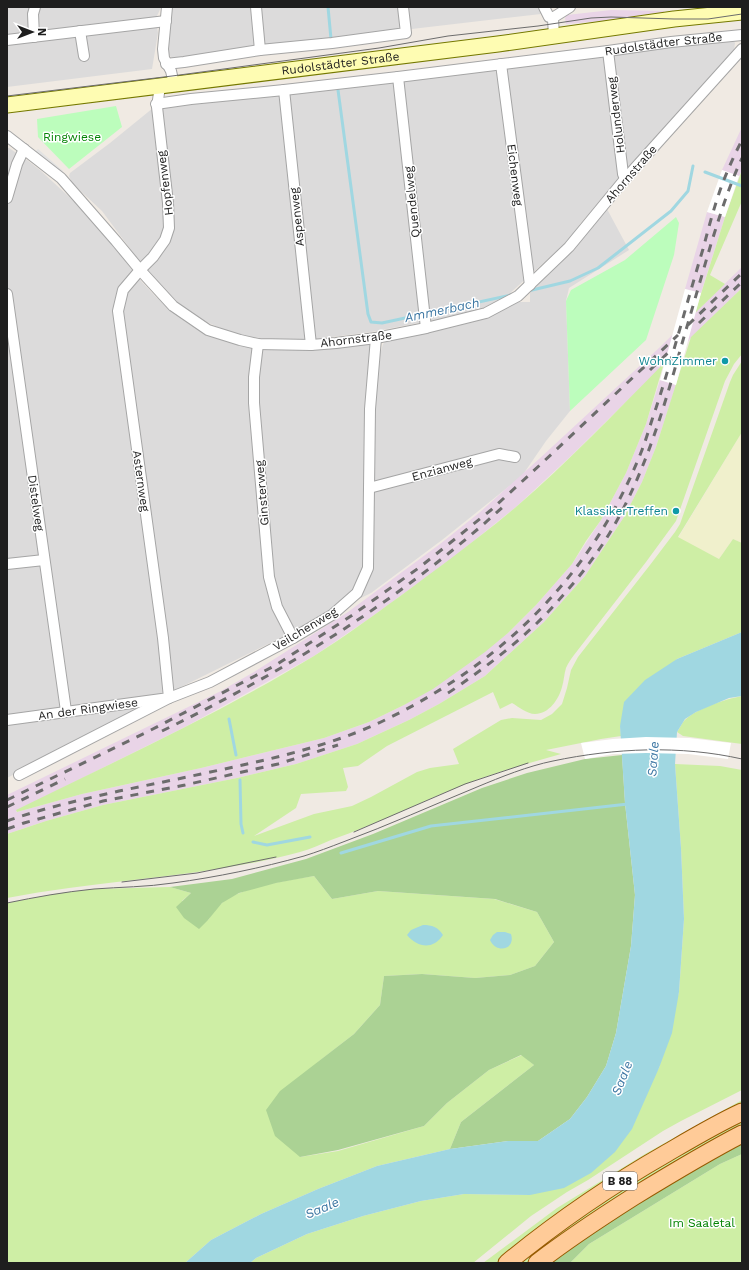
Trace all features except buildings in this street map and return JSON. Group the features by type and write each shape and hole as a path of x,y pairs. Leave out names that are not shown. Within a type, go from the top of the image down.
{"main road":[{"name":"Rudolstädter Straße","path":"7,105 498,44 674,19 742,12"},
{"name":"B 88","path":"507,1263 548,1230 643,1167 688,1140 742,1112"},
{"name":"B 88","path":"538,1263 592,1223 671,1173 742,1134"}],"street":[{"path":"34,37 33,14 35,7"},
{"path":"166,85 171,72 166,64 163,49 167,7"},
{"path":"256,7 260,50"},
{"path":"166,64 260,50 332,43 406,33 403,7"},
{"path":"544,7 549,17 554,17 570,7"},
{"path":"554,17 554,36"},
{"path":"7,40 166,21"},
{"path":"80,31 84,56"},
{"name":"Rudolstädter Straße","path":"157,107 191,99 398,77 671,42 742,35"},
{"name":"Ahornstraße","path":"7,136 60,178 173,306 208,330 258,344 311,345 336,343 376,338 425,319 486,313 518,296 569,247 625,179 742,49"},
{"name":"Holunderweg","path":"608,51 623,174 625,179"},
{"name":"Eichenweg","path":"501,64 528,287"},
{"name":"Quendelweg","path":"398,77 425,319"},
{"name":"Hopfenweg","path":"140,270 157,251 167,236 169,228 168,203 157,107 159,94 166,85"},
{"name":"Aspenweg","path":"284,90 311,345"},
{"path":"7,198 17,164 24,149"},
{"name":"Asternweg","path":"140,270 123,290 118,311 163,638 169,698"},
{"name":"Distelweg","path":"7,294 66,711"},
{"name":"Veilchenweg","path":"19,775 169,698 210,682 292,638 332,615 357,593 368,568 370,409 376,338"},
{"name":"Ginsterweg","path":"258,344 254,377 254,403 269,577 277,606 292,638"},
{"name":"Enzianweg","path":"369,488 499,454 515,457"},
{"path":"7,564 44,560"},
{"name":"An der Ringwiese","path":"7,720 169,698"}],"shaded area":[{"path":"7,7 161,7 156,17 151,19 157,26 158,33 152,69 7,87"},
{"path":"171,7 540,7 541,14 369,34 177,60 168,54 167,46"},
{"path":"611,10 664,11 664,21 621,20 566,24 565,18 567,15"},
{"path":"733,40 735,43 734,50 580,224 576,232 557,251 509,294 485,307 455,316 371,332 300,341 263,339 242,335 220,328 198,318 169,297 154,281 102,211 72,183 69,176 70,173 153,108"},
{"path":"742,127 742,170 739,176 722,170"},
{"path":"7,148 27,160 41,171 78,205 105,235 142,282 155,296 179,317 205,332 270,349 294,350 371,343 372,350 381,351 385,342 519,302 530,302 530,293 581,240 607,209 629,250 569,288 566,301 570,411 546,441 522,476 442,540 371,593 177,689 7,778"},
{"path":"38,149 63,171 60,174 35,152"},
{"path":"707,212 725,217 701,293 685,289"},
{"path":"742,267 742,288 572,455 516,507 450,560 370,618 314,656 185,727 16,811 17,812 82,794 201,768 324,738 369,722 404,705 508,633 536,605 572,564 601,520 626,473 646,424 660,380 676,385 656,447 642,482 624,517 585,576 544,622 485,676 409,720 357,744 296,764 237,778 103,805 7,834 7,795 219,692 254,672 348,612 440,544 479,513 539,459 659,348"}],"green space":[{"name":"Ringwiese","path":"116,106 122,127 69,169 38,137 37,119"},
{"path":"742,170 742,201 710,275 725,284 695,313 725,217"},
{"path":"676,217 679,223 674,255 646,340 570,411 566,301 571,290 625,260"},
{"path":"742,288 742,354 734,364 725,381 676,521 571,660 566,668 561,692 553,705 545,711 535,714 526,712 512,703 500,709 493,692 387,746 358,766 343,768 348,787 346,791 301,794 296,808 254,836 314,814 352,806 417,772 430,768 459,764 453,749 501,720 512,718 541,720 552,714 562,704 571,670 578,657 680,524 730,382 742,361 742,432 678,537 719,559 733,539 742,543 742,632 677,659 620,726 621,736 546,750 561,754 466,784 365,827 300,852 264,861 191,873 80,886 7,898 7,834 103,805 237,778 296,764 357,744 409,720 485,676 544,622 585,576 624,517 642,482 656,447 691,337"},
{"path":"664,363 646,424 626,473 601,520 572,564 536,605 508,633 485,652 433,689 369,722 324,738 201,768 82,794 17,812 16,810 241,698 314,656 346,635 443,564 516,507 573,455"},
{"path":"742,432 742,543 733,539 719,559 678,538"},
{"path":"742,696 742,744 683,736 677,732 685,720 698,711 728,699"},
{"path":"622,755 625,803 635,895 631,946 616,1033 606,1066 587,1097 570,1119 538,1141 508,1141 450,1149 461,1122 534,1065 521,1055 489,1070 447,1103 424,1126 338,1150 300,1157 275,1136 266,1110 280,1091 354,1034 380,1005 384,976 422,974 475,978 510,975 535,966 554,942 537,912 495,899 378,891 332,899 314,876 276,883 239,893 222,903 199,929 184,918 176,907 191,893 170,887 232,879 306,859 373,834 482,788 527,773 585,759"},
{"path":"675,764 720,766 742,770 742,1090 663,1131 567,1192 531,1216 473,1263 250,1263 256,1258 307,1234 363,1216 421,1201 464,1194 530,1195 654,1076 659,1068 679,992 684,919"},
{"path":"314,876 332,899 378,891 494,899 537,912 554,942 535,966 510,975 475,978 422,974 384,976 380,1005 354,1034 318,1062 300,1157 338,1151 424,1126 447,1103 489,1070 522,1055 534,1065 461,1122 450,1149 377,1166 318,1189 261,1214 211,1240 185,1263 7,1263 7,903 54,894 93,889 170,887 191,893 182,901 208,920 216,909 230,897 253,888"},
{"path":"742,1100 742,1107 499,1263 483,1263 557,1208 645,1154"},
{"path":"742,1121 742,1129 582,1223 527,1263 517,1263 617,1192 717,1133"},
{"path":"742,1143 742,1154 720,1164 589,1244 570,1263 548,1263 597,1225 717,1154"},
{"name":"Im Saaletal","path":"742,1154 742,1263 570,1263 589,1244 720,1164"}],"water":[{"name":"Saale","path":"742,632 742,696 729,698 696,712 685,719 677,732 675,764 684,919 679,992 672,1033 659,1068 632,1129 615,1152 591,1173 564,1188 530,1195 464,1194 421,1201 363,1216 307,1234 256,1258 250,1263 185,1263 211,1240 261,1214 318,1189 377,1166 450,1149 508,1141 538,1141 570,1119 587,1097 606,1066 616,1033 631,946 635,895 625,803 620,726 624,702 645,680 677,659"},
{"path":"423,925 434,927 443,935 439,940 430,945 425,946 416,943 407,935 411,930"},
{"path":"497,932 511,934 511,944 508,947 497,947 490,940"}],"pier":[{"path":"722,170 739,176 725,217 707,212"},
{"path":"685,289 701,293 676,385 660,380"},
{"path":"646,737 689,738 731,743 728,759 688,754 646,753 613,754 585,759 581,743"}],"waterway":[{"name":"Ammerbach","path":"328,7 331,39"},
{"name":"Ammerbach","path":"338,90 368,314 371,322 382,323 511,295"},
{"name":"Ammerbach","path":"528,291 570,281 598,268 671,211 688,191 693,166"},
{"name":"Ammerbach","path":"705,172 742,186"},
{"path":"229,719 236,755"},
{"path":"240,780 241,824 243,833"},
{"path":"341,853 431,826 628,804"},
{"path":"253,842 267,845 310,837"}],"tram line":[{"path":"7,96 172,76 379,48 448,36 538,26 591,18 708,19 742,14"},
{"path":"7,903 83,890 189,881 239,872 304,856 394,822 505,776 553,761 600,753 648,750 695,752 742,759"},
{"path":"354,832 465,784 528,763"},
{"path":"122,882 197,873 276,857"}],"railway":[{"path":"7,821 48,808 119,791 265,760 342,738 385,720 428,697 468,671 506,642 540,610 571,574 598,536 622,495 646,440 717,199 742,140"},
{"path":"448,693 502,654 548,612 584,570 615,524 636,482 653,438 668,393 718,222 742,158"},
{"path":"688,325 742,273"},
{"path":"699,323 742,282"},
{"path":"7,800 149,731 276,665 351,616 420,567 491,510 678,335"},
{"path":"650,370 671,350"},
{"path":"162,731 254,683 343,630 427,570 506,504"},
{"path":"7,829 103,801 185,785 278,764 338,745"},
{"path":"7,807 65,779"}],"place":[{"name":"WohnZimmer","path":"725,361"},
{"name":"KlassikerTreffen","path":"676,511"}]}
